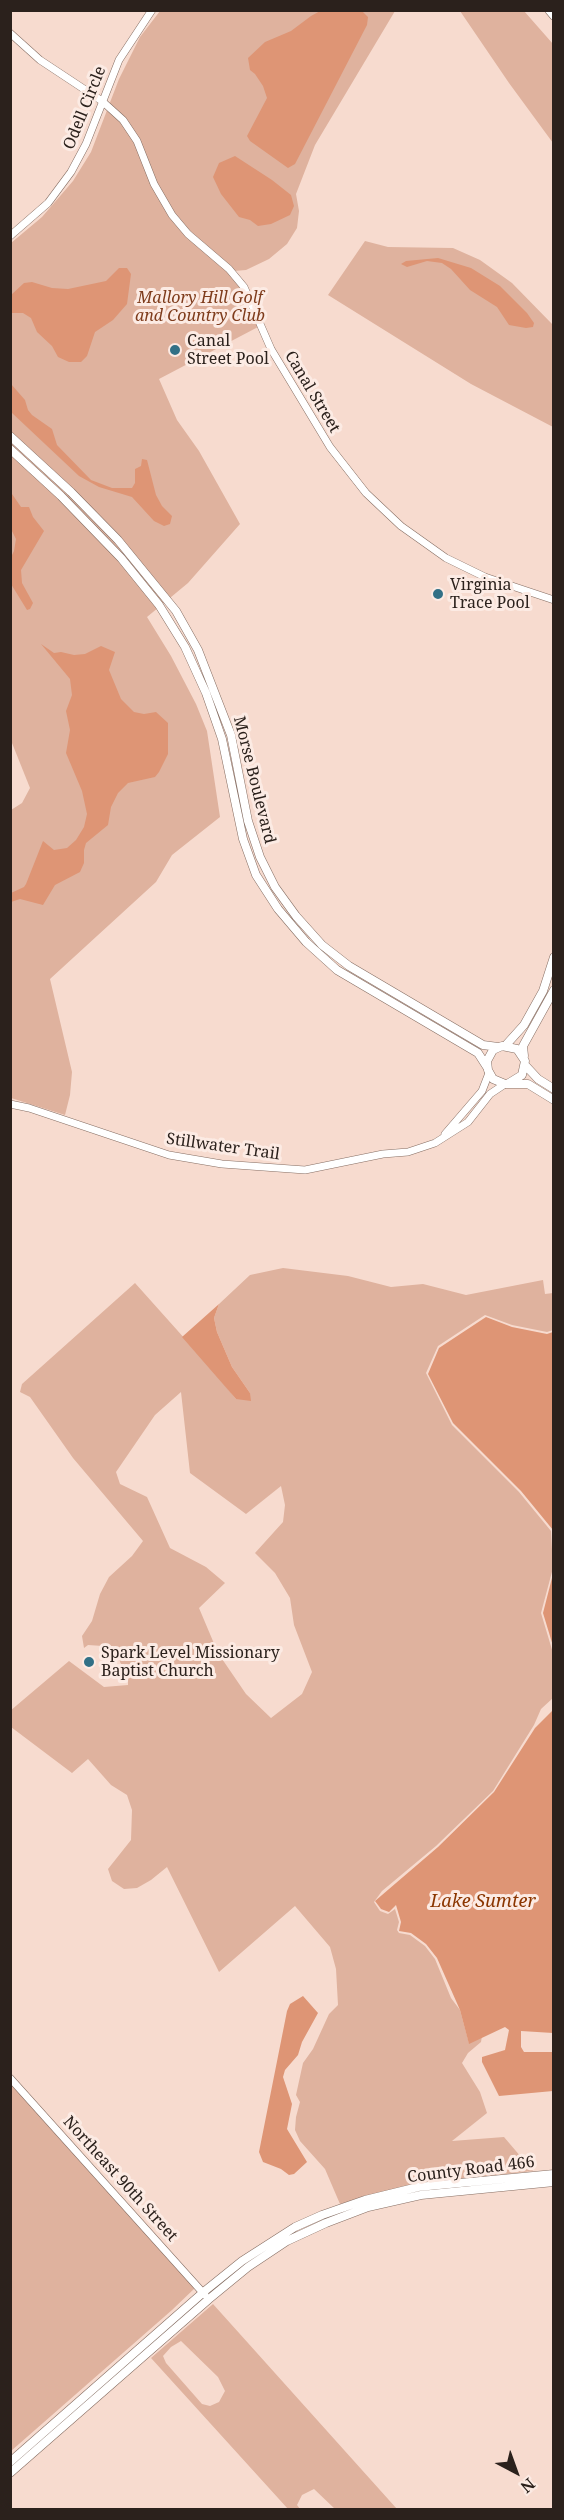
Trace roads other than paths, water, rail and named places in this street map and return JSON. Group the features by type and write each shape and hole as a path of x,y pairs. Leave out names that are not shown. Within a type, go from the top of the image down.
{"main road":[{"path":"549,10 554,16"},
{"name":"Morse Boulevard","path":"10,436 71,492 118,540 176,611 198,650 231,735 248,821 260,857 275,888 296,916 322,945 349,966 483,1045 502,1046"},
{"name":"Morse Boulevard","path":"10,449 61,496 121,558 159,605 185,647 206,693 222,739 243,839 249,857 256,875 278,909 306,942 337,970 470,1048 483,1059 488,1070"},
{"path":"554,957 543,991 524,1025 489,1055 488,1070 498,1082 528,1084 554,1100"},
{"path":"507,1083 522,1075 523,1046 554,990"},
{"path":"502,1046 517,1049 531,1073 554,1089"},
{"name":"County Road 466","path":"10,2464 203,2293 281,2235 322,2215 365,2200 418,2187 554,2174"},
{"name":"County Road 466","path":"10,2473 209,2299 248,2267 287,2241 368,2207 421,2195 554,2182"}],"street":[{"name":"Odell Circle","path":"10,236 48,203 71,172 87,144 102,101 129,43 152,10"},
{"name":"Canal Street","path":"10,33 40,60 102,101 123,120 138,141 154,184 171,215 188,234 229,269 244,287 271,349 330,447 351,476 401,526 446,558 485,578 554,600"},
{"name":"Stillwater Trail","path":"435,1143 475,1101 486,1085 488,1070"},
{"name":"Stillwater Trail","path":"10,1104 29,1108 169,1155 264,1168 305,1170 377,1155 408,1152 435,1143 468,1122 490,1094 507,1083"},
{"name":"Northeast 90th Street","path":"10,2078 209,2299"}],"water":[{"path":"322,10 362,11 368,17 367,25 295,164 288,168 250,141 247,136 267,98 263,86 250,70 248,58 265,42 291,31"},
{"path":"235,156 291,195 294,206 290,215 271,224 258,226 250,220 239,217 221,194 213,177 219,163"},
{"path":"438,258 471,268 500,286 527,313 534,323 533,327 509,325 497,307 470,290 451,269 442,263 427,261 407,267 401,264 406,261"},
{"path":"119,268 127,268 131,274 127,304 113,320 95,332 87,356 81,362 69,362 58,357 52,346 37,332 31,318 23,313 11,313 11,295 24,283 32,282 52,288 68,289 106,281"},
{"path":"11,384 25,400 32,415 52,429 57,445 91,480 112,488 132,488 135,483 135,469 141,466 142,459 147,460 156,495 162,506 172,516 170,524 164,526 154,521 132,497 99,487 79,476 11,412"},
{"path":"12,494 21,507 29,507 33,517 44,531 21,570 22,583 33,603 27,610 11,584 11,557 16,539 11,529"},
{"path":"41,644 54,653 85,654 101,646 115,652 109,670 121,699 134,712 144,714 156,712 168,723 168,754 159,772 155,777 128,783 118,793 111,807 108,825 86,843 84,863 80,872 55,885 43,905 20,899 11,902 11,893 26,884 43,841 54,850 67,848 76,840 84,827 87,814 82,791 66,753 70,730 66,711 72,695 70,679"},
{"path":"219,1304 214,1318 217,1332 232,1367 250,1393 251,1401 236,1399 182,1337"},
{"path":"486,1317 512,1327 547,1334 553,1332 553,1530 521,1491 453,1423 428,1374 439,1348"},
{"path":"553,1574 553,1646 543,1613"},
{"name":"Lake Sumter","path":"553,1710 553,2033 521,2031 521,2047 524,2052 553,2052 553,2091 499,2096 482,2062 482,2057 505,2050 509,2030 505,2027 469,2044 460,2010 437,1958 426,1944 411,1933 399,1931 401,1922 396,1905 389,1912 381,1909 375,1901 438,1847 494,1792 535,1728"},
{"path":"303,1996 318,2013 302,2042 298,2055 285,2070 283,2077 292,2104 287,2129 307,2162 294,2174 289,2175 263,2162 259,2152 287,2011 290,2004"}],"place":[{"name":"Canal Street Pool","path":"175,350"},
{"name":"Virginia Trace Pool","path":"438,594"},
{"name":"Spark Level Missionary Baptist Church","path":"89,1662"}],"park label":[{"name":"Mallory Hill Golf and Country Club","path":"200,307"}]}
